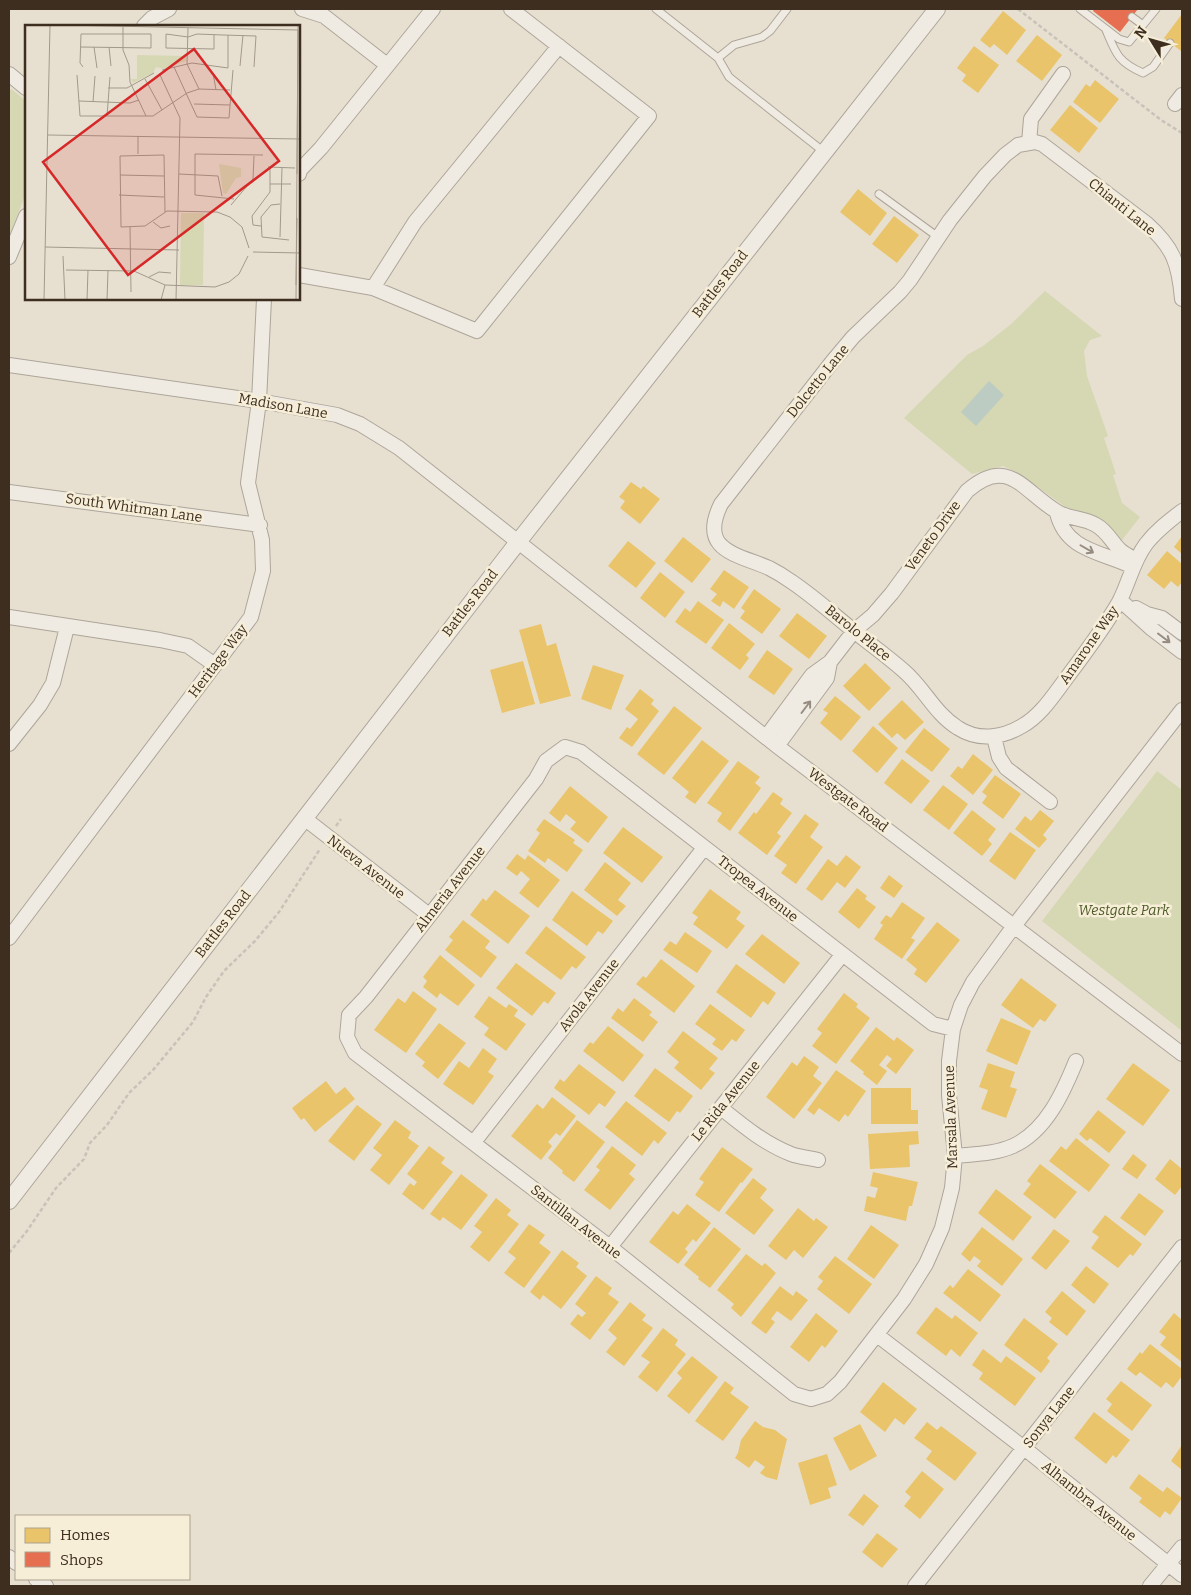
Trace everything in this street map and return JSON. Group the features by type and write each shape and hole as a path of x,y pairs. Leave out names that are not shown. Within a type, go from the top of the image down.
{"street":[{"path":"145,25 152,18 169,9"},
{"path":"302,9 324,16 388,65"},
{"path":"300,170 322,148 433,9"},
{"path":"300,275 373,288 477,331 650,116 511,9"},
{"name":"Battles Road","path":"9,1202 518,542 937,9"},
{"path":"373,288 414,222 559,46"},
{"path":"9,74 25,87"},
{"path":"1029,143 1032,119 1063,74"},
{"name":"Dolcetto Lane","path":"714,534 713,526 721,504 832,362 853,337 900,292 967,197 1004,155 1018,145 1029,143"},
{"name":"Chianti Lane","path":"1029,143 1042,144 1146,223 1157,234 1177,263 1182,299"},
{"path":"9,257 25,223"},
{"name":"Heritage Way","path":"11,929 251,617 263,570 260,525 248,483 259,401 264,300"},
{"name":"Madison Lane","path":"9,365 259,401 337,415 360,424 399,448 518,542"},
{"name":"Veneto Drive","path":"771,741 812,675 830,662 854,631 873,615 892,593 967,491 978,481 999,475 1010,478 1023,485 1057,513 1082,518 1097,525 1135,563"},
{"name":"South Whitman Lane","path":"9,492 260,525"},
{"name":"Amarone Way","path":"994,737 1024,726 1042,709 1088,648 1120,600 1135,563 1146,544 1156,532 1182,511"},
{"name":"Veneto Drive","path":"1057,513 1064,530 1084,548 1104,557 1135,563"},
{"name":"Barolo Place","path":"714,534 722,547 733,554 770,568 813,597 905,672 942,716 953,725 977,736 994,737"},
{"name":"Westgate Road","path":"518,542 771,741 1182,1054"},
{"path":"1120,600 1148,614 1162,618 1182,633"},
{"path":"1120,600 1152,629 1182,652"},
{"path":"9,617 188,646 215,665"},
{"path":"9,744 40,705 53,684 67,627"},
{"name":"Marsala Avenue","path":"811,1399 827,1394 840,1382 877,1335 904,1299 930,1255 942,1228 952,1188 955,1156 949,1087 949,1061 953,1029 961,1005 974,982 1014,926 1182,710"},
{"path":"994,737 999,757 1006,768 1050,802"},
{"name":"Tropea Avenue","path":"564,747 581,752 933,1024 953,1029"},
{"name":"Almeria Avenue","path":"347,1038 349,1015 366,997 536,779 546,761 564,747"},
{"name":"Nueva Avenue","path":"304,818 429,915"},
{"name":"Avola Avenue","path":"474,1142 704,848"},
{"name":"Le Rida Avenue","path":"610,1247 842,955"},
{"name":"Santillan Avenue","path":"347,1038 355,1053 610,1247 794,1394 811,1399"},
{"path":"955,1156 984,1154 1013,1146 1039,1128 1064,1091 1076,1061"},
{"path":"720,1108 770,1144 791,1154 818,1160"},
{"name":"Sonya Lane","path":"915,1586 1182,1247"},
{"name":"Alhambra Avenue","path":"877,1335 1024,1448 1182,1575"},
{"path":"1150,1586 1182,1547"}],"lane":[{"path":"656,9 718,58 729,77 824,152"},
{"path":"718,58 734,46 762,37 770,31 787,9"},
{"path":"1080,9 1119,39 1129,42 1156,9"},
{"path":"1132,17 1143,25"},
{"path":"1106,29 1120,58 1129,67 1143,73 1154,67 1170,43"},
{"path":"880,194 938,237"}],"path":[{"path":"1018,9 1160,120 1182,133"},
{"path":"9,1253 27,1231 56,1188 84,1158 90,1143 107,1125 129,1093 153,1070 193,1022 206,997 224,971 255,941 279,912 310,862 341,819"}],"green space":[{"path":"11,89 25,100 25,196 9,237 9,92"},
{"path":"1045,291 1102,336 1090,340 1084,351 1087,376 1108,436 1104,438 1116,474 1113,475 1122,503 1140,517 1122,540 1098,519 1064,506 1020,474 1003,466 972,474 904,418 967,355 983,346 1010,325"},
{"name":"Westgate Park","path":"1157,771 1182,790 1182,1031 1042,921"}],"shaded area":[{"path":"989,381 1004,395 976,426 961,412"}],"building: Homes":[{"path":"1003,11 1026,30 1007,55 994,44 990,48 980,40"},
{"path":"1182,14 1182,50 1181,51 1164,38"},
{"path":"1037,35 1062,55 1042,81 1016,61"},
{"path":"974,46 999,65 978,93 962,81 966,75 957,68"},
{"path":"1095,80 1119,99 1100,123 1073,102 1086,84 1090,87"},
{"path":"1070,105 1098,128 1079,153 1050,130"},
{"path":"858,189 887,213 870,236 840,212"},
{"path":"894,216 919,235 897,263 872,244"},
{"path":"631,482 641,489 643,486 660,499 640,524 620,508 625,501 619,497"},
{"path":"1182,536 1182,554 1174,547"},
{"path":"683,537 711,559 692,583 664,561"},
{"path":"628,541 656,563 636,588 608,566"},
{"path":"1167,551 1182,564 1182,582 1178,587 1171,581 1164,589 1147,575"},
{"path":"724,570 749,587 734,609 723,601 720,607 711,601 717,594 710,589"},
{"path":"660,572 685,592 665,618 640,598"},
{"path":"754,589 781,609 762,634 740,618 745,611 741,608"},
{"path":"698,601 724,620 706,644 675,622 685,608 690,612"},
{"path":"797,613 827,636 809,659 779,636"},
{"path":"729,623 755,644 746,655 749,658 740,670 711,648"},
{"path":"541,624 547,646 556,643 571,696 540,704 519,630"},
{"path":"767,650 793,669 774,695 748,677"},
{"path":"523,661 535,704 502,713 490,670"},
{"path":"865,663 891,688 869,711 843,686"},
{"path":"593,665 624,675 611,710 581,699"},
{"path":"640,689 654,700 651,704 659,711 632,747 619,738 627,727 630,729 638,719 625,709"},
{"path":"835,696 861,717 841,741 820,723 828,713 823,710"},
{"path":"902,700 924,722 905,740 897,733 892,738 878,724"},
{"path":"674,706 702,728 664,775 637,754"},
{"path":"873,726 898,748 877,773 852,751"},
{"path":"924,728 950,749 932,772 905,752"},
{"path":"702,740 729,761 695,804 685,797 689,792 672,778"},
{"path":"973,754 993,770 973,795 950,776 958,766 962,769"},
{"path":"902,759 930,781 911,804 884,783"},
{"path":"738,761 760,777 755,783 761,788 730,831 717,821 722,813 707,803"},
{"path":"995,775 1021,794 1003,819 982,803 987,796 982,792"},
{"path":"943,785 968,804 949,830 923,810"},
{"path":"570,786 608,817 588,843 570,829 576,822 566,814 560,822 549,813"},
{"path":"773,792 783,799 780,804 792,813 777,833 781,836 767,855 738,833"},
{"path":"972,810 996,829 988,840 992,844 982,856 953,833"},
{"path":"1040,810 1054,821 1043,835 1047,839 1039,848 1015,829 1025,816 1031,821"},
{"path":"805,814 819,824 810,837 823,847 796,884 781,873 787,865 774,856"},
{"path":"544,819 575,840 573,843 583,850 567,872 548,858 545,863 528,851 540,833 536,830"},
{"path":"623,827 663,857 642,883 603,853"},
{"path":"1010,832 1036,850 1015,880 989,861"},
{"path":"517,854 525,860 528,855 560,880 538,908 519,893 530,879 521,871 517,876 506,868"},
{"path":"846,855 861,867 845,888 837,882 822,901 806,889 828,859 837,866"},
{"path":"605,862 631,883 618,900 626,906 617,916 584,890"},
{"path":"889,875 903,886 894,898 880,888"},
{"path":"857,888 867,896 865,899 876,907 859,929 838,912"},
{"path":"710,889 741,912 736,919 745,926 727,949 693,924 698,917 692,913"},
{"path":"495,890 530,916 508,944 470,915 483,898 486,901"},
{"path":"572,891 613,921 603,934 598,931 587,946 552,920"},
{"path":"902,902 925,918 911,938 915,940 902,959 874,939 883,925 880,923 886,915 891,918"},
{"path":"463,920 490,941 485,948 497,957 481,978 445,950 453,940 449,937"},
{"path":"937,922 960,940 926,983 914,974 917,969 906,960"},
{"path":"546,926 586,957 576,969 572,966 561,980 525,953"},
{"path":"685,932 712,951 697,973 663,950 670,941 676,945"},
{"path":"762,934 800,963 784,984 745,954"},
{"path":"440,955 475,985 458,1006 440,993 437,998 423,987 427,981 423,977"},
{"path":"661,959 695,986 674,1013 636,984 643,976 646,978"},
{"path":"516,963 556,993 548,1004 544,1001 532,1016 496,988"},
{"path":"736,964 776,993 768,1005 763,1001 751,1018 716,992"},
{"path":"1021,978 1057,1005 1045,1022 1040,1019 1033,1028 1001,1005"},
{"path":"413,991 437,1009 406,1053 374,1030 398,998 405,1003"},
{"path":"844,993 858,1004 856,1007 870,1018 836,1064 812,1046 822,1033 817,1029"},
{"path":"489,996 506,1008 509,1004 518,1010 514,1016 526,1024 506,1051 484,1035 489,1028 474,1017"},
{"path":"634,998 652,1012 649,1015 658,1022 643,1042 611,1018 618,1008 623,1012"},
{"path":"710,1004 745,1030 736,1042 732,1039 722,1051 712,1044 716,1039 695,1024"},
{"path":"1001,1018 1031,1031 1017,1065 986,1051"},
{"path":"439,1023 466,1043 438,1079 422,1066 425,1062 415,1054"},
{"path":"608,1026 644,1055 623,1082 583,1051 590,1042 593,1044"},
{"path":"876,1027 894,1041 897,1037 914,1050 896,1074 886,1066 892,1059 887,1055 879,1065 887,1071 877,1085 850,1061"},
{"path":"683,1031 718,1058 709,1069 715,1073 701,1090 674,1068 679,1062 667,1052"},
{"path":"483,1048 497,1059 488,1072 494,1076 473,1105 443,1084 459,1061 469,1068"},
{"path":"804,1056 819,1067 813,1076 822,1083 794,1119 766,1097 792,1062 797,1066"},
{"path":"988,1063 1015,1072 1010,1087 1017,1089 1006,1118 981,1109 988,1090 979,1087"},
{"path":"1133,1063 1170,1090 1143,1126 1106,1099"},
{"path":"579,1064 616,1092 605,1107 599,1103 589,1115 554,1088 560,1079 564,1082"},
{"path":"655,1068 693,1096 680,1113 677,1111 669,1122 634,1096"},
{"path":"836,1070 866,1091 848,1117 845,1114 839,1122 819,1108 814,1115 807,1110"},
{"path":"326,1081 336,1094 345,1087 355,1099 315,1132 304,1118 301,1120 292,1108"},
{"path":"871,1088 911,1088 911,1110 918,1110 918,1124 871,1124"},
{"path":"552,1097 576,1116 560,1136 556,1133 548,1142 552,1146 541,1160 511,1136 537,1104 543,1109"},
{"path":"626,1101 667,1133 658,1144 654,1140 642,1156 605,1127"},
{"path":"357,1105 382,1124 354,1161 328,1141"},
{"path":"1098,1110 1126,1132 1109,1153 1090,1138 1087,1141 1079,1134"},
{"path":"395,1120 411,1132 408,1138 419,1146 389,1185 370,1170 382,1155 373,1148"},
{"path":"577,1120 605,1142 574,1182 562,1173 563,1171 548,1158"},
{"path":"918,1131 919,1144 909,1145 910,1167 870,1169 868,1134"},
{"path":"1076,1138 1110,1165 1089,1192 1049,1161 1061,1146 1066,1150"},
{"path":"429,1146 445,1158 441,1163 453,1172 423,1210 402,1194 410,1183 414,1186 417,1182 407,1174"},
{"path":"612,1146 636,1165 629,1174 635,1179 610,1210 584,1190 600,1170 596,1167"},
{"path":"722,1147 753,1169 719,1212 695,1195 704,1182 699,1179"},
{"path":"1133,1154 1147,1165 1137,1179 1122,1169"},
{"path":"1170,1159 1182,1169 1182,1186 1175,1195 1155,1179"},
{"path":"1040,1164 1077,1192 1055,1219 1023,1194 1031,1184 1027,1181"},
{"path":"873,1172 918,1182 912,1206 909,1206 906,1221 864,1211 867,1196 875,1198 878,1188 870,1186"},
{"path":"461,1174 488,1195 461,1230 443,1217 440,1221 430,1214"},
{"path":"753,1178 767,1189 760,1198 774,1210 754,1235 725,1213"},
{"path":"996,1189 1032,1217 1013,1241 978,1213"},
{"path":"1139,1193 1164,1211 1145,1236 1120,1218"},
{"path":"496,1198 511,1210 507,1215 519,1224 489,1262 470,1247 482,1232 474,1226"},
{"path":"687,1204 711,1223 696,1242 693,1239 685,1249 688,1252 678,1264 649,1242 673,1211 678,1215"},
{"path":"798,1208 814,1221 816,1218 828,1227 803,1258 794,1250 786,1260 768,1246"},
{"path":"1105,1215 1142,1244 1133,1256 1130,1254 1118,1268 1091,1248 1099,1237 1092,1232"},
{"path":"529,1224 545,1235 539,1243 551,1252 524,1288 504,1273 516,1258 508,1252"},
{"path":"871,1225 899,1245 874,1279 847,1259"},
{"path":"714,1227 741,1249 710,1288 684,1265"},
{"path":"982,1227 1023,1259 1002,1286 977,1266 981,1261 974,1256 970,1262 961,1254"},
{"path":"1054,1229 1070,1241 1046,1270 1031,1258"},
{"path":"562,1250 579,1263 576,1267 587,1276 561,1309 543,1295 540,1300 530,1292"},
{"path":"746,1254 762,1266 765,1263 776,1273 741,1317 731,1308 734,1304 717,1290"},
{"path":"835,1256 872,1284 849,1314 817,1289 823,1281 818,1277"},
{"path":"1086,1266 1109,1284 1094,1304 1071,1285"},
{"path":"968,1269 1001,1295 980,1322 943,1293 950,1285 953,1288"},
{"path":"596,1276 612,1288 608,1294 619,1302 590,1340 570,1324 578,1314 582,1317 586,1313 575,1304"},
{"path":"780,1286 793,1296 796,1291 808,1300 791,1321 777,1311 771,1319 775,1322 766,1334 751,1323"},
{"path":"1062,1291 1086,1311 1067,1336 1049,1322 1052,1318 1045,1312"},
{"path":"630,1302 646,1315 642,1320 653,1328 624,1366 606,1352 617,1338 608,1330"},
{"path":"936,1307 952,1319 955,1315 978,1333 960,1357 951,1349 946,1356 916,1333"},
{"path":"816,1313 838,1331 825,1348 822,1345 809,1362 790,1347"},
{"path":"1174,1313 1182,1320 1182,1362 1160,1345 1166,1337 1159,1332"},
{"path":"1024,1318 1058,1344 1047,1358 1050,1361 1041,1373 1004,1345"},
{"path":"663,1328 678,1340 675,1345 686,1354 657,1392 638,1377 650,1362 641,1356"},
{"path":"1150,1344 1182,1369 1182,1376 1173,1388 1166,1382 1161,1388 1140,1372 1136,1376 1127,1369 1140,1352 1142,1354"},
{"path":"983,1349 1001,1363 1006,1356 1036,1378 1015,1406 979,1379 983,1373 972,1365"},
{"path":"692,1356 718,1377 689,1414 667,1396 682,1378 677,1373"},
{"path":"725,1381 734,1388 730,1393 749,1407 723,1441 695,1421"},
{"path":"1121,1381 1152,1405 1132,1431 1107,1411 1112,1404 1106,1399"},
{"path":"883,1382 917,1409 904,1425 895,1418 885,1432 860,1412"},
{"path":"1094,1412 1130,1440 1116,1458 1113,1455 1106,1464 1074,1438"},
{"path":"755,1421 763,1427 775,1430 787,1439 777,1480 760,1473 765,1467 755,1460 749,1468 735,1458 741,1440"},
{"path":"927,1422 937,1430 941,1426 977,1453 955,1481 926,1459 932,1451 914,1438"},
{"path":"860,1424 877,1456 850,1471 833,1438"},
{"path":"1182,1445 1182,1470 1171,1461"},
{"path":"827,1454 837,1485 828,1488 831,1498 810,1505 798,1463"},
{"path":"922,1471 944,1489 920,1519 904,1506 911,1497 905,1492"},
{"path":"1139,1474 1163,1492 1167,1487 1182,1498 1170,1515 1165,1511 1160,1518 1139,1502 1142,1498 1129,1488"},
{"path":"864,1494 879,1506 863,1526 848,1515"},
{"path":"877,1533 898,1549 882,1568 862,1552"}],"building: Shops":[{"path":"1094,9 1138,9 1120,32 1093,11"}]}
